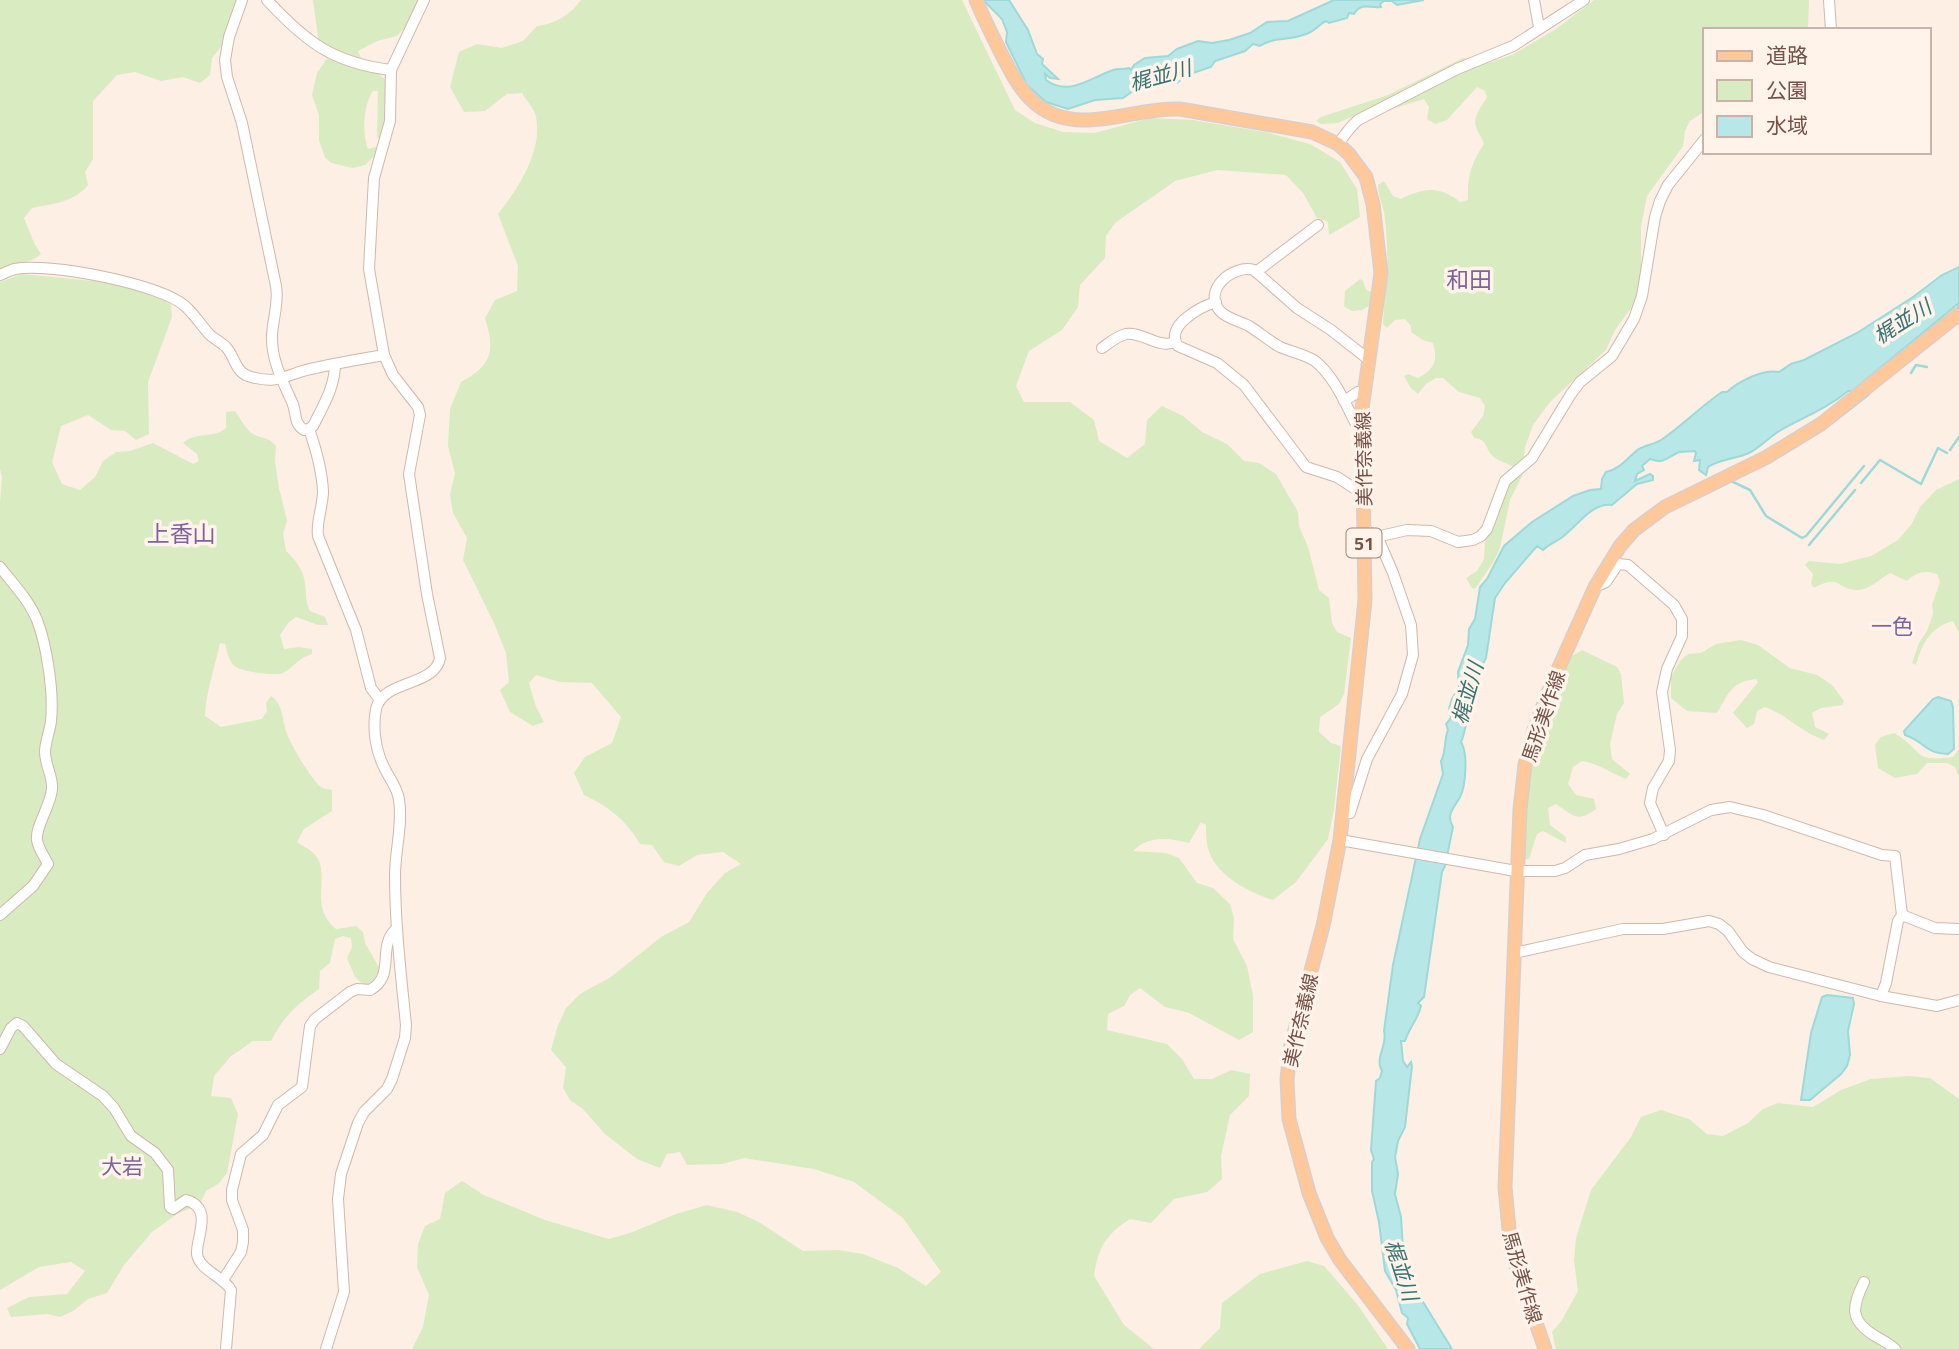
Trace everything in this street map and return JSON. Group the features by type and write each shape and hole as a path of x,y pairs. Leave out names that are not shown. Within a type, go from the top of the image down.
{"main road":[{"name":"美作奈義線","path":"976,0 1016,82 1027,97 1043,110 1063,118 1085,120 1148,110 1180,109 1298,128 1338,144 1361,167 1371,191 1381,273 1363,392 1365,600 1340,840 1322,926 1291,1045 1287,1079 1289,1119 1309,1193 1327,1238 1340,1260 1408,1349"},
{"name":"馬形美作線","path":"1545,1349 1511,1251 1505,1187 1516,871 1525,765 1534,730 1551,685 1595,587 1620,546 1651,517 1809,432 1851,402 1959,314"}],"street":[{"path":"242,0 229,37 225,60 227,77 242,123 276,286 277,306 272,344 281,380 293,404 296,421 304,430 313,426 330,390 335,377 335,364"},
{"path":"267,0 313,44 329,54 357,64 391,70"},
{"path":"326,1349 344,1292 338,1199 341,1174 358,1123 364,1112 387,1089 405,1038 396,930 395,860 399,798 377,750 374,734 376,707 389,692 432,671 439,664 440,658 427,594 409,474 420,415 418,407 393,375 384,355 369,269 374,178 390,121 391,70 424,0"},
{"path":"1534,0 1539,27"},
{"path":"1338,144 1358,120 1457,69 1513,46 1584,0"},
{"path":"1829,0 1831,28"},
{"path":"1376,537 1407,530 1423,530 1464,542 1481,536 1487,529 1505,481 1532,458 1571,394 1580,382 1612,356 1634,319 1639,308 1660,201 1682,166 1703,141"},
{"path":"1256,272 1318,225"},
{"path":"0,275 14,269 39,268 108,276 168,294 182,303 210,335 225,347 233,356 239,371 265,380 281,380 313,368 384,355"},
{"path":"1362,428 1356,424 1333,383 1315,361 1280,347 1250,326 1226,316 1218,309 1215,291 1229,274 1242,268 1256,272 1297,308 1368,359"},
{"path":"1216,302 1201,308 1184,320 1175,336 1178,346 1217,363 1244,384 1306,467 1337,477 1363,494"},
{"path":"1102,348 1125,334 1136,334 1164,345 1175,342"},
{"path":"1344,401 1363,392"},
{"path":"309,429 323,491 316,525 318,536 356,630 371,688 380,700"},
{"path":"1343,812 1350,813 1367,759 1402,694 1413,655 1411,625 1393,573 1376,537 1364,528"},
{"path":"1595,587 1606,582 1618,564 1628,565 1674,605 1682,619 1682,636 1667,669 1662,692 1670,750 1669,761 1653,788 1650,803 1664,835"},
{"path":"0,567 26,600 37,620 43,645 50,682 51,719 45,749 52,788 49,806 37,834 37,841 48,864 33,886 0,915"},
{"path":"1340,840 1516,871 1555,871 1565,869 1585,855 1619,849 1664,835 1689,820 1718,808 1738,808 1882,855 1895,856 1902,915 1898,922 1881,996"},
{"path":"1902,915 1935,929 1959,929"},
{"path":"1514,953 1623,929 1663,929 1709,921 1728,930 1742,952 1769,967 1881,996 1937,1006 1959,1000"},
{"path":"223,1280 243,1242 243,1230 232,1200 241,1154 263,1135 278,1105 302,1087 307,1033 315,1019 350,992 357,989 370,990 382,982 390,935 396,930"},
{"path":"0,1049 11,1028 17,1023 23,1026 56,1064 103,1096 114,1108 131,1136 155,1153 168,1170 170,1207 173,1209 186,1200 197,1209 203,1222 197,1252 199,1260 228,1284 232,1294 226,1349"},
{"path":"1864,1282 1855,1300 1856,1317 1861,1326 1895,1349"}],"green space":[{"path":"0,0 236,0 223,44 212,58 210,75 200,83 183,77 161,81 135,72 117,75 93,101 93,159 85,172 88,185 70,199 32,208 24,218 41,254 0,270"},
{"path":"313,0 420,0 407,25 397,36 377,41 358,51 362,60 388,82 386,127 380,139 377,136 378,91 373,91 367,104 364,119 366,142 368,149 376,147 379,151 365,165 352,168 332,163 325,158 319,140 319,115 312,95 317,73 328,57 319,44"},
{"path":"581,0 962,0 1015,110 1035,123 1063,132 1095,133 1150,118 1193,120 1265,132 1310,144 1340,162 1357,189 1360,217 1329,235 1328,222 1317,218 1303,193 1286,175 1217,170 1175,181 1115,223 1106,236 1105,258 1080,285 1078,307 1062,330 1029,351 1016,386 1024,402 1070,402 1094,420 1099,441 1127,458 1145,444 1147,420 1162,406 1183,416 1202,432 1227,444 1244,461 1259,463 1276,474 1298,512 1299,526 1308,547 1319,590 1329,598 1332,623 1337,632 1351,638 1344,694 1339,704 1320,717 1319,732 1331,743 1341,746 1328,839 1296,882 1273,900 1237,883 1214,862 1208,847 1206,825 1201,822 1189,843 1167,839 1152,840 1133,851 1166,853 1179,858 1197,883 1213,888 1230,904 1234,918 1233,939 1247,966 1253,996 1253,1032 1239,1040 1189,1013 1165,1007 1140,988 1130,995 1124,1006 1108,1014 1107,1030 1167,1044 1182,1059 1194,1079 1212,1079 1231,1070 1250,1074 1249,1096 1230,1115 1221,1156 1222,1179 1207,1192 1174,1199 1151,1223 1130,1219 1109,1236 1098,1257 1094,1276 1124,1325 1154,1349 412,1349 423,1327 429,1295 417,1267 418,1244 425,1226 440,1219 445,1193 462,1181 484,1195 545,1220 609,1239 707,1205 737,1212 759,1222 803,1251 838,1250 863,1254 898,1268 926,1286 941,1272 903,1218 854,1182 814,1169 744,1158 722,1164 687,1165 680,1152 667,1154 660,1168 637,1159 605,1134 583,1109 570,1100 563,1088 566,1067 551,1050 566,1008 580,994 611,977 661,937 689,922 707,893 725,873 741,864 723,852 697,855 679,866 664,862 652,845 640,844 616,815 584,795 574,773 585,757 612,743 621,717 592,683 560,682 536,675 529,683 544,722 533,726 510,712 500,690 509,682 506,653 463,560 467,538 453,513 450,495 455,473 448,446 450,409 461,382 480,369 489,356 490,339 485,318 495,300 517,291 518,266 498,214 527,169 536,143 537,130 535,114 522,93 507,94 485,111 464,112 450,87 459,52 477,44 502,48 523,41 537,26 562,18"},
{"path":"1594,0 1809,0 1808,28 1703,28 1703,112 1690,121 1685,131 1683,146 1647,196 1641,226 1641,269 1635,303 1615,330 1606,350 1550,402 1533,425 1525,447 1522,476 1510,500 1500,548 1475,589 1466,578 1477,571 1484,559 1485,542 1496,522 1501,499 1515,468 1494,457 1484,443 1474,438 1471,432 1483,416 1485,406 1480,398 1459,392 1443,378 1436,378 1426,384 1418,394 1410,387 1404,376 1408,374 1418,378 1434,364 1433,343 1411,332 1411,326 1405,319 1395,320 1387,328 1383,324 1384,306 1372,304 1362,310 1352,311 1344,306 1345,291 1360,279 1366,290 1374,293 1385,286 1386,229 1378,185 1384,181 1393,196 1401,199 1417,192 1431,190 1445,193 1460,202 1468,200 1471,170 1484,144 1475,119 1487,97 1485,91 1477,87 1447,120 1435,124 1427,119 1429,107 1424,99 1386,111 1371,108 1338,123 1321,124 1316,121 1388,95 1463,58 1488,63 1512,55 1556,29"},
{"path":"22,274 104,282 161,297 171,305 172,317 148,382 149,434 136,440 125,431 111,430 88,415 61,426 52,462 62,484 80,490 95,477 103,461 116,452 130,451 153,443 193,464 199,461 197,454 183,443 188,439 226,428 226,412 235,411 246,428 276,446 275,462 287,521 283,534 286,551 303,574 310,611 325,617 328,625 318,625 296,617 289,622 280,635 284,649 312,649 312,654 279,674 238,668 230,661 225,644 220,643 205,716 221,727 262,719 267,711 266,703 271,696 278,703 288,736 301,761 317,783 332,790 332,811 304,829 297,842 314,854 320,864 323,911 336,929 356,926 363,932 365,943 381,971 376,982 364,985 355,977 347,958 352,947 351,938 343,936 335,939 330,963 320,971 319,989 291,1012 271,1041 253,1041 231,1056 214,1076 211,1096 231,1098 238,1114 227,1173 218,1184 206,1191 200,1204 177,1214 152,1232 124,1265 107,1293 88,1299 60,1317 47,1314 11,1317 7,1308 29,1297 67,1294 85,1271 71,1262 39,1267 0,1290 0,282"},
{"path":"1959,479 1959,633 1953,621 1938,627 1924,643 1916,665 1912,663 1933,614 1932,605 1940,582 1937,574 1920,573 1907,581 1890,573 1860,590 1849,589 1833,582 1814,588 1811,584 1813,574 1805,565 1809,561 1840,564 1871,556 1898,540 1911,525 1920,507 1936,490"},
{"path":"1741,640 1758,645 1790,668 1817,675 1832,685 1844,701 1842,705 1821,708 1812,713 1815,727 1829,734 1824,740 1765,707 1757,711 1754,724 1747,728 1733,713 1758,682 1756,679 1736,686 1717,713 1687,711 1671,698 1671,677 1680,661 1688,654 1701,653 1716,644"},
{"path":"1582,650 1617,667 1621,674 1624,703 1617,714 1610,744 1612,759 1630,774 1626,779 1600,766 1582,761 1573,767 1568,784 1576,795 1594,799 1596,809 1580,817 1556,804 1548,808 1550,825 1566,837 1566,843 1543,831 1537,834 1529,859 1523,860 1530,765 1545,716 1572,656"},
{"path":"1894,733 1924,757 1953,757 1959,749 1959,777 1955,767 1947,763 1927,763 1917,774 1895,778 1878,768 1875,745 1881,737"},
{"path":"1908,1076 1930,1078 1959,1099 1959,1349 1556,1349 1552,1332 1578,1291 1574,1260 1576,1238 1591,1190 1631,1137 1641,1117 1661,1110 1689,1119 1707,1134 1723,1136 1748,1123 1763,1109 1778,1103 1813,1107 1841,1090 1871,1079"},
{"path":"1307,1261 1324,1266 1357,1304 1388,1349 1199,1349 1220,1328 1222,1303 1260,1274"}],"water":[{"name":"梶並川","path":"983,0 1009,0 1028,30 1037,54 1043,59 1042,64 1058,79 1045,74 1046,80 1063,87 1080,84 1115,69 1131,70 1145,58 1168,56 1177,49 1198,41 1212,43 1229,40 1250,33 1267,22 1288,21 1334,0 1424,0 1397,5 1392,1 1384,1 1380,4 1381,7 1363,7 1354,14 1349,13 1347,18 1329,23 1326,21 1303,35 1271,41 1260,46 1253,44 1245,51 1215,61 1211,67 1187,75 1177,83 1159,83 1145,90 1136,89 1123,98 1095,100 1068,109 1046,102 1027,85 1006,42 1007,32 1002,19"},
{"name":"梶並川","path":"1959,267 1959,303 1852,391 1781,430 1749,453 1708,467 1706,475 1699,470 1700,460 1694,461 1695,451 1679,452 1661,461 1650,459 1642,466 1644,470 1637,474 1635,481 1650,474 1653,480 1637,484 1612,505 1597,507 1567,534 1543,550 1537,546 1495,598 1486,658 1475,679 1473,703 1467,710 1469,714 1461,742 1465,761 1464,785 1450,814 1453,827 1442,872 1424,997 1418,1003 1421,1006 1420,1011 1405,1041 1401,1041 1403,1061 1407,1067 1411,1062 1412,1066 1405,1127 1398,1141 1395,1157 1398,1174 1395,1194 1401,1217 1403,1249 1406,1265 1420,1297 1452,1349 1420,1349 1407,1324 1408,1318 1402,1313 1396,1290 1385,1271 1372,1191 1374,1159 1371,1150 1376,1081 1382,1071 1380,1061 1393,965 1420,839 1443,774 1441,761 1448,730 1446,724 1451,718 1449,709 1459,687 1458,672 1468,645 1469,629 1475,619 1480,587 1504,546 1532,522 1573,496 1601,489 1606,472 1618,467 1639,449 1661,440 1722,392 1727,392 1759,374 1779,372 1857,333 1942,275"},
{"path":"1938,697 1951,701 1953,707 1954,749 1948,754 1929,749 1905,735 1904,731 1933,699"},
{"path":"1827,995 1853,998 1848,1031 1850,1055 1841,1074 1810,1100 1801,1100 1811,1033 1822,997"}],"waterway":[{"path":"1911,373 1916,365 1927,367"},
{"path":"1832,423 1868,395"},
{"path":"1950,450 1959,437"},
{"path":"1861,483 1880,460 1921,484 1938,448 1947,453"},
{"path":"1731,481 1750,490 1766,516 1802,538 1864,466"},
{"path":"1809,545 1855,490"}],"district":[{"name":"和田","path":"1469,279"},
{"name":"上香山","path":"181,533"},
{"name":"一色","path":"1892,626"},
{"name":"大岩","path":"122,1166"}]}
